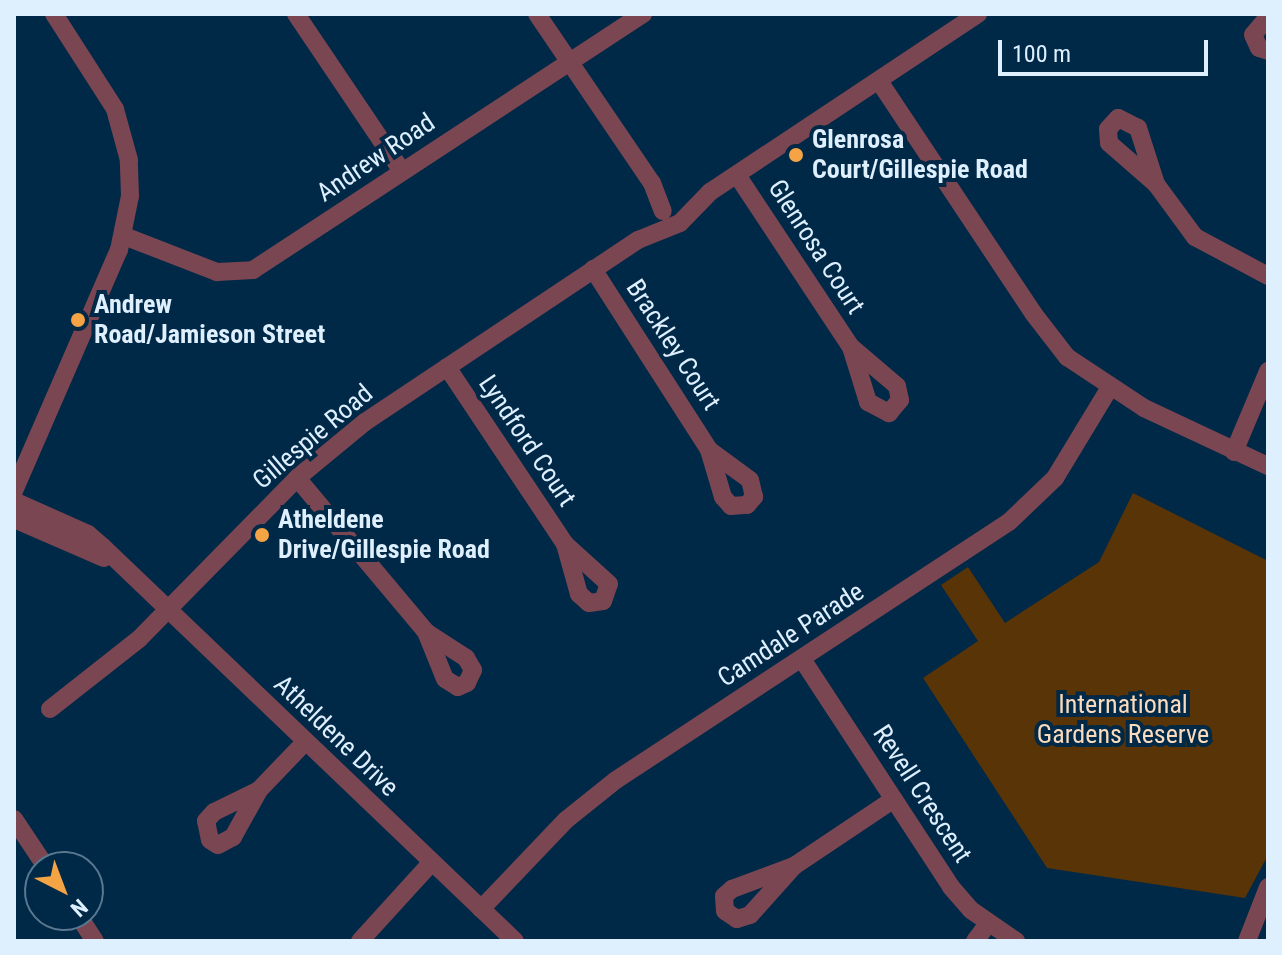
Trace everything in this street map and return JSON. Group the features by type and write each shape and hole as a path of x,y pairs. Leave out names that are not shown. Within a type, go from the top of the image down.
{"street":[{"path":"14,491 124,236 130,179 121,124 98,78 54,14"},
{"path":"296,14 402,171"},
{"path":"537,14 672,213"},
{"name":"Andrew Road","path":"124,236 217,272 245,273 643,14"},
{"name":"Gillespie Road","path":"50,709 100,673 169,611 297,478 365,422 638,240 672,213 737,175 978,14"},
{"path":"1268,17 1253,35 1259,48 1268,51"},
{"path":"879,81 1042,327 1067,357 1109,389 1268,466"},
{"name":"Glenrosa Court","path":"737,175 851,347"},
{"path":"1156,184 1195,237 1268,276"},
{"name":"Brackley Court","path":"593,269 709,450"},
{"name":"Lyndford Court","path":"447,367 565,544"},
{"path":"1234,452 1268,371"},
{"name":"Camdale Parade","path":"481,909 590,799 802,659 1035,499 1070,457 1109,389"},
{"path":"297,478 426,632"},
{"name":"Atheldene Drive","path":"14,501 88,534 430,864 515,941"},
{"name":"Atheldene Drive","path":"14,519 121,567"},
{"name":"Revell Crescent","path":"802,659 951,887 988,924 1016,941"},
{"path":"259,790 305,742"},
{"path":"794,866 894,799"},
{"path":"14,819 35,851"},
{"path":"359,940 430,864"},
{"path":"1247,941 1268,887"},
{"path":"975,941 988,924"}],"green space":[{"name":"International Gardens Reserve","path":"1133,493 1268,561 1268,855 1245,898 1047,868 923,678 978,641 941,585 968,567 1005,623 1099,562"}],"place":[{"name":"Glenrosa Court/Gillespie Road","path":"796,155"},
{"name":"Andrew Road/Jamieson Street","path":"78,320"},
{"name":"Atheldene Drive/Gillespie Road","path":"262,535"}]}
